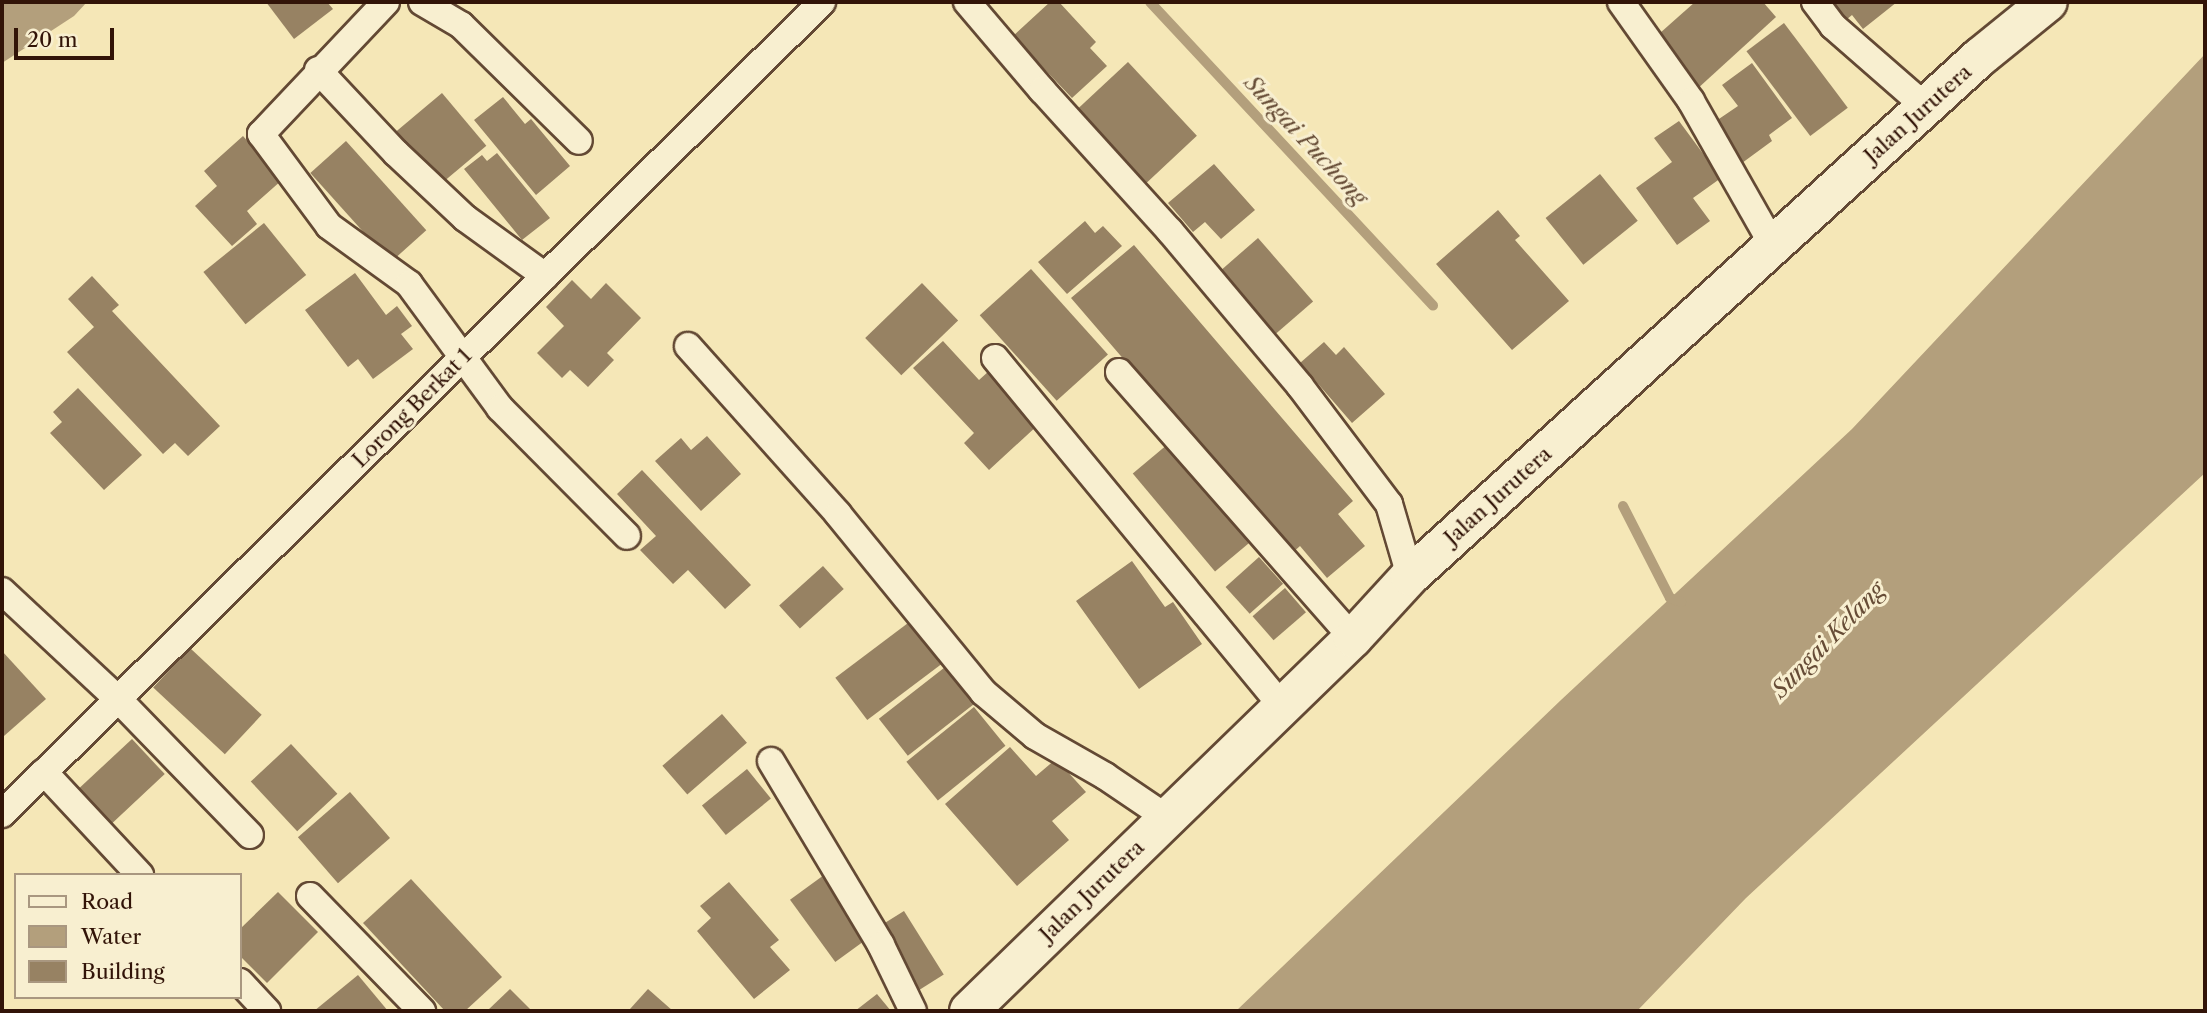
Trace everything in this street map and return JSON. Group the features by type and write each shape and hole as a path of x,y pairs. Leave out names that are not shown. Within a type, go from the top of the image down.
{"street":[{"path":"386,2 318,70 261,134 329,226 409,284 500,408 627,536"},
{"path":"422,2 461,25 579,141"},
{"name":"Lorong Berkat 1","path":"2,814 822,2"},
{"path":"967,2 1042,90 1170,231 1300,386 1389,504 1410,576"},
{"path":"1621,2 1691,101 1774,247"},
{"path":"1815,2 1833,26 1926,107"},
{"name":"Jalan Jurutera","path":"969,1011 1353,638 1410,576 1926,107 2048,2"},
{"path":"318,70 396,153 465,218 545,276"},
{"path":"688,346 838,514 983,692 1035,736 1105,776 1167,818"},
{"path":"995,358 1282,706"},
{"path":"1119,372 1353,638"},
{"path":"2,590 119,700 250,835"},
{"path":"771,761 881,945 913,1011"},
{"path":"44,772 137,873"},
{"path":"310,896 422,1011"},
{"path":"242,984 267,1011"}],"water":[{"path":"2,2 87,2 74,16 2,63"},
{"name":"Sungai Kelang","path":"2205,54 2205,473 1746,898 1637,1011 1236,1011 1561,700 1852,429"}],"building":[{"path":"266,2 327,2 333,9 294,39"},
{"path":"1050,2 1059,2 1096,42 1090,48 1107,66 1072,98 1013,36"},
{"path":"1695,2 1763,2 1776,17 1696,90 1651,41"},
{"path":"1821,2 1897,2 1863,29 1852,15 1840,25"},
{"path":"1784,23 1848,108 1810,136 1746,51"},
{"path":"1128,62 1197,136 1143,186 1075,112"},
{"path":"1752,63 1792,118 1769,135 1772,141 1742,163 1713,123 1738,106 1722,85"},
{"path":"442,93 486,146 440,185 395,132"},
{"path":"503,97 525,124 531,119 570,166 536,195 474,120"},
{"path":"1679,121 1721,178 1693,198 1710,221 1677,245 1636,188 1672,162 1654,138"},
{"path":"243,136 282,180 247,211 257,224 232,246 195,206 217,186 204,171"},
{"path":"346,141 426,230 391,262 310,173"},
{"path":"497,153 550,218 522,240 464,169 482,155 487,161"},
{"path":"1214,164 1255,210 1221,239 1205,222 1193,232 1168,203"},
{"path":"1600,174 1638,221 1583,265 1546,218"},
{"path":"1498,210 1520,236 1515,240 1569,301 1512,350 1436,264"},
{"path":"1085,221 1095,233 1103,226 1122,246 1067,294 1038,262"},
{"path":"264,223 306,275 246,324 203,272"},
{"path":"1258,238 1313,301 1276,334 1221,270"},
{"path":"1134,245 1353,501 1338,514 1365,546 1327,578 1300,546 1291,554 1071,298"},
{"path":"1031,269 1108,354 1057,401 980,315"},
{"path":"355,273 386,315 397,306 412,326 401,334 413,349 373,379 358,359 348,367 305,310"},
{"path":"92,276 119,305 112,311 220,426 188,456 175,443 163,454 67,352 94,327 68,299"},
{"path":"572,280 591,299 606,283 641,318 607,353 614,360 588,387 570,370 562,378 537,353 564,326 546,307"},
{"path":"922,283 958,320 901,375 865,338"},
{"path":"943,341 979,380 989,371 1039,424 989,470 964,443 974,433 913,368"},
{"path":"1324,342 1336,355 1344,347 1385,394 1352,423 1300,363"},
{"path":"78,388 142,455 104,490 50,433 62,422 53,412"},
{"path":"707,436 741,474 701,511 655,461 681,438 691,450"},
{"path":"1168,444 1250,542 1215,572 1133,474"},
{"path":"642,470 751,585 725,609 688,570 673,584 640,550 656,536 617,494"},
{"path":"1259,557 1283,584 1250,614 1226,587"},
{"path":"1132,561 1165,607 1173,602 1202,644 1139,689 1076,601"},
{"path":"823,566 844,589 800,629 779,605"},
{"path":"1285,588 1306,612 1274,640 1253,616"},
{"path":"916,617 948,659 867,720 835,678"},
{"path":"190,648 262,715 225,754 153,687"},
{"path":"2,651 46,699 4,736 2,734"},
{"path":"949,664 978,701 908,756 879,719"},
{"path":"974,707 1005,746 938,801 906,762"},
{"path":"722,714 747,743 687,795 662,766"},
{"path":"132,739 165,774 111,824 79,789"},
{"path":"291,744 337,794 297,831 251,782"},
{"path":"1010,747 1036,776 1056,759 1086,792 1052,821 1069,840 1017,886 945,804"},
{"path":"747,769 771,799 726,835 702,806"},
{"path":"350,792 390,838 338,883 298,837"},
{"path":"824,875 869,937 835,962 790,900"},
{"path":"411,879 502,977 465,1011 445,1011 363,923"},
{"path":"729,882 779,940 770,947 790,970 754,999 697,931 711,918 700,906"},
{"path":"278,892 318,932 267,983 242,958 242,927"},
{"path":"904,911 944,975 914,993 874,930"},
{"path":"358,975 388,1011 314,1011"},
{"path":"510,989 532,1011 487,1011"},
{"path":"648,989 673,1011 630,1009"},
{"path":"877,994 891,1011 855,1011"}],"waterway":[{"name":"Sungai Puchong","path":"1150,2 1433,305"},
{"name":"Sungai Puchong","path":"1623,506 1670,598 1681,602"}]}
